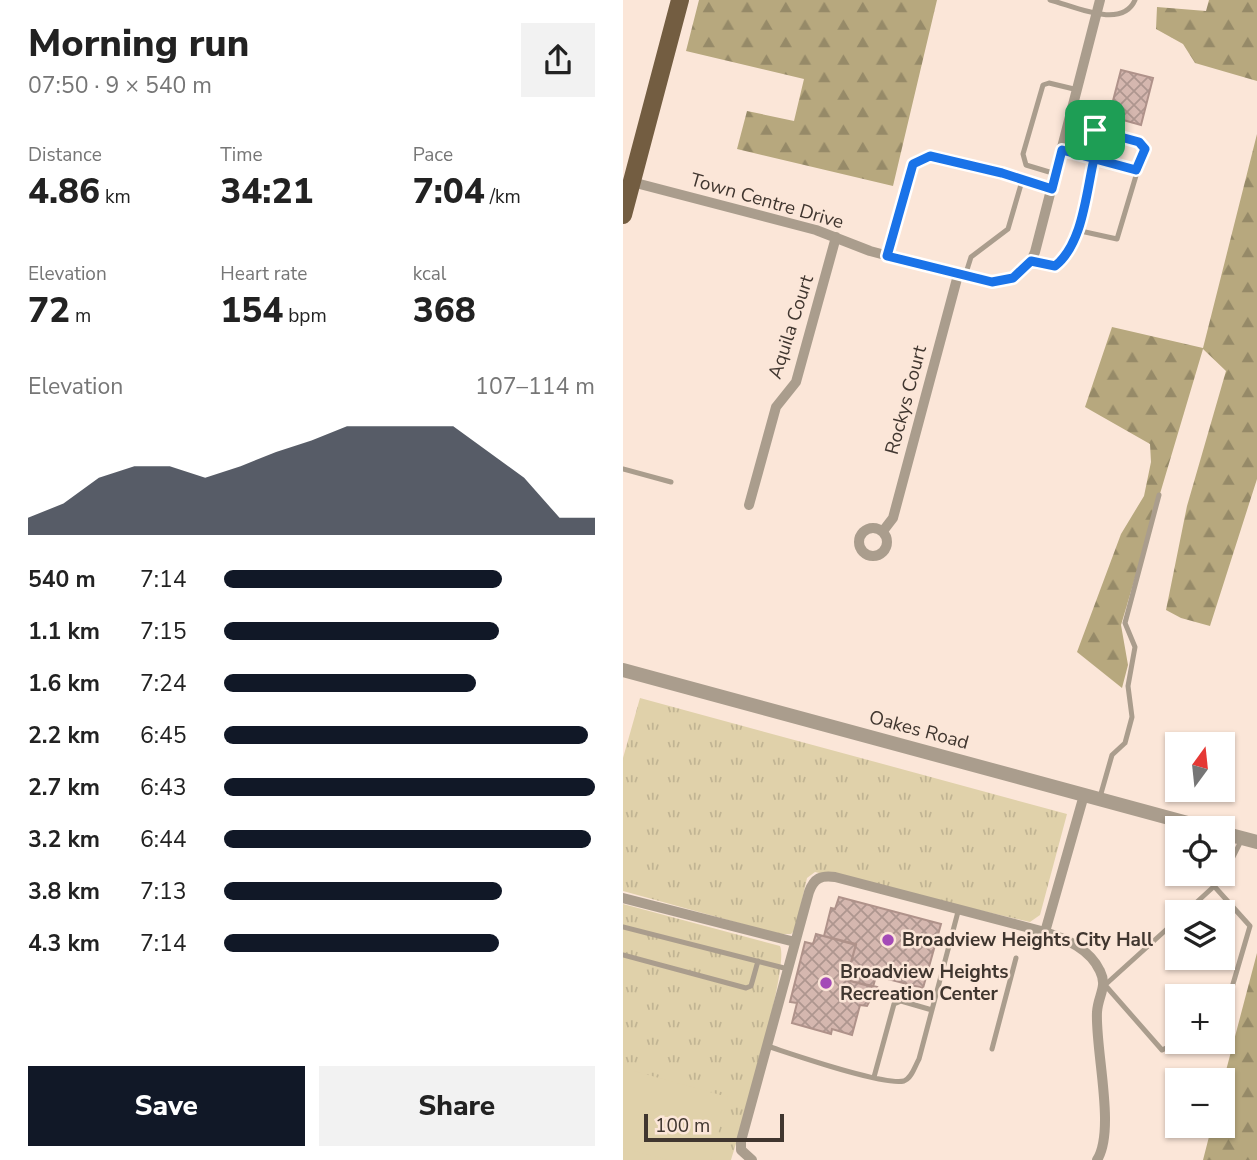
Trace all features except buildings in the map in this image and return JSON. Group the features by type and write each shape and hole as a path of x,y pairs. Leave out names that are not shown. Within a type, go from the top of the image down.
{"main road":[{"path":"623,215 680,0"}],"street":[{"path":"1031,261 1100,0"},
{"name":"Town Centre Drive","path":"632,182 836,237 887,256 986,282 1005,281 1021,272 1031,261"},
{"name":"Aquila Court","path":"749,505 776,407 796,382 836,237"},
{"name":"Rockys Court","path":"883,531 893,518 962,276"},
{"name":"Oakes Road","path":"623,670 1165,817"},
{"path":"1045,932 1084,794"},
{"path":"1235,836 1257,842"},
{"path":"752,1160 739,1155 809,892 820,877 835,877 1071,940 1100,968 1105,985 1097,1009 1105,1136 1097,1160"},
{"path":"623,898 795,942"}],"lane":[{"path":"1050,0 1113,17 1124,13 1135,0"},
{"path":"1056,174 1026,164 1023,154 1043,85 1049,83 1078,90"},
{"path":"1031,261 1055,266 1067,256 1094,159 1090,148 1095,130 1139,142 1145,149 1136,170 1117,239 1076,230"},
{"path":"1062,150 1136,170"},
{"path":"887,256 913,164 930,156 1052,189"},
{"path":"962,276 971,257 1008,229 1022,181"},
{"path":"623,469 671,482"},
{"path":"1100,799 1112,755 1125,743 1132,718 1128,686 1135,647 1125,623 1159,495"},
{"path":"1235,855 1242,838"},
{"path":"1199,900 1214,886 1250,926 1233,984"},
{"path":"767,1046 874,1077 902,1081 909,1078 919,1059 959,908"},
{"path":"623,927 788,969"},
{"path":"1165,931 1105,985 1162,1050 1165,1049"},
{"path":"623,955 746,988 751,986 758,961"},
{"path":"992,1049 1016,958"},
{"path":"874,1077 894,1004 901,1002 932,1010"}],"green space":[{"path":"699,0 937,0 893,186 737,149 747,111 794,121 804,79 686,51"},
{"path":"1209,0 1257,0 1257,81 1195,63 1183,44 1156,29 1157,7 1206,11"},
{"path":"1257,134 1257,479 1210,626 1181,618 1166,610 1187,506 1226,371 1203,349 1121,625 1128,665 1122,688 1077,652 1121,534 1144,496 1151,462 1150,444 1085,407 1112,327 1203,348"},
{"path":"640,698 1067,814 1040,915 1030,922 815,872 807,878 795,930 791,934 778,934 623,891 623,758"},
{"path":"623,904 780,946 778,983 771,1014 731,1160 623,1160"},
{"path":"1257,953 1257,1160 1203,1160 1209,1138 1235,1138 1235,1068 1227,1068 1230,1054 1235,1054 1235,1036"},
{"path":"623,1068 728,1097 711,1160 669,1160 623,1148"}],"place":[{"name":"Broadview Heights City Hall","path":"888,940"},
{"name":"Broadview Heights Recreation Center","path":"826,983"}],"route":[{"path":"1095,130 1090,148 1094,159 1074,241 1067,256 1055,266 1031,261 1013,278 992,282 887,256 913,164 930,156 1002,173 1052,189 1062,150 1094,159 1136,170 1145,149 1139,142 1095,130"}]}
